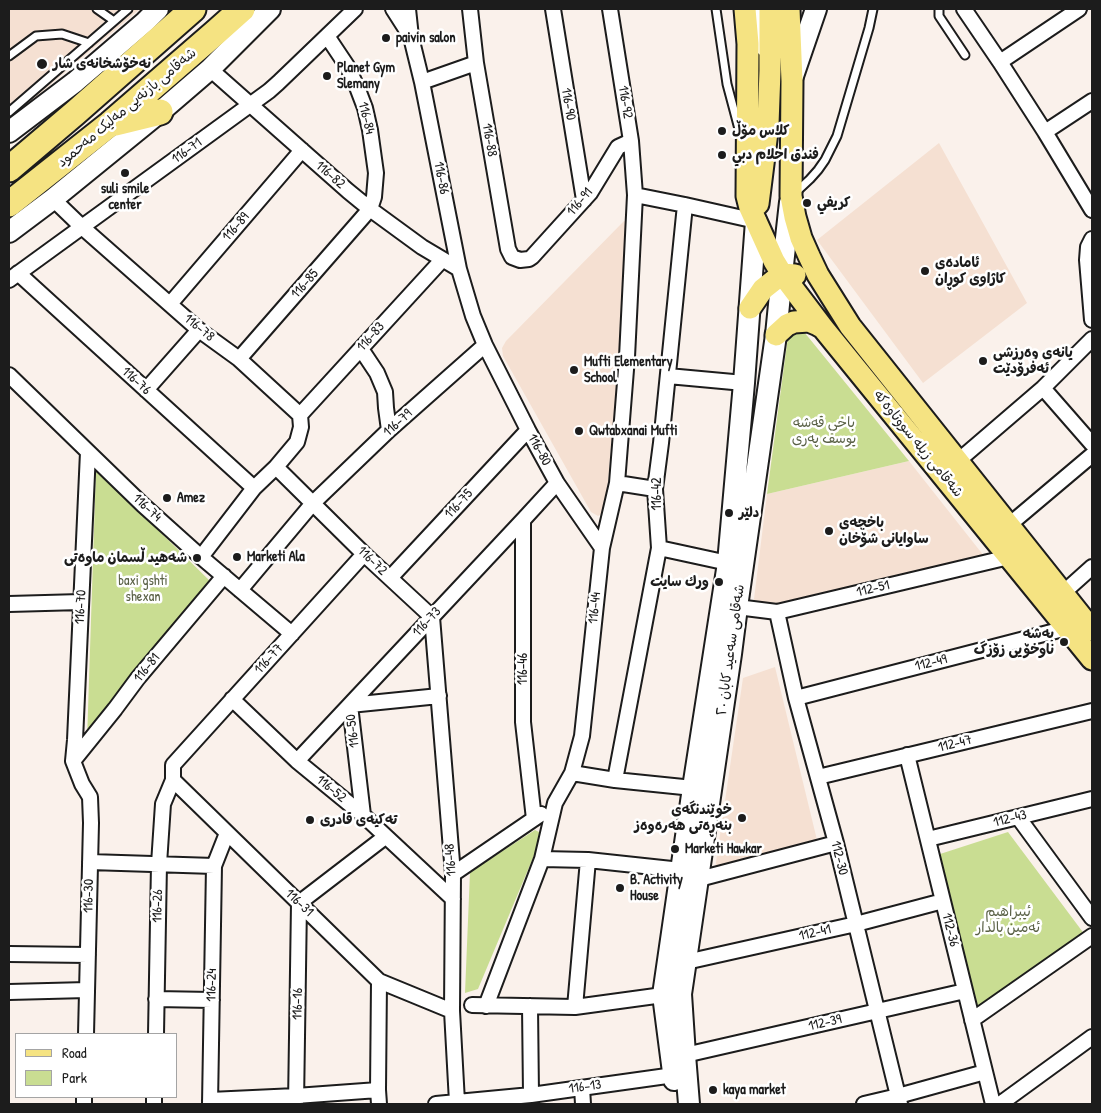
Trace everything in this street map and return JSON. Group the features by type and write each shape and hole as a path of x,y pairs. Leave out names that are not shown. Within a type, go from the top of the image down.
{"highway":[{"path":"164,19 186,9"},
{"name":"شەقامی بازنەیی مەلیک مەحمود","path":"9,169 75,113 164,19 194,9"},
{"name":"شەقامی بازنەیی مەلیک مەحمود","path":"9,204 110,124 216,34 242,9"},
{"path":"110,124 160,112"}],"main road":[{"path":"9,232 53,199 160,112 210,69 270,9"},
{"name":"شەقامی زیلە سووتاوەکە","path":"745,9 748,44 746,153 748,202 768,248 782,274 823,328 929,441 958,460 1092,628"},
{"path":"757,9 770,71"},
{"path":"756,222 768,124 770,9"},
{"name":"شەقامی زیلە سووتاوەکە","path":"790,9 792,80 791,196 801,238 809,256 818,275 850,326 1009,557 1092,658"},
{"path":"792,80 816,9"},
{"path":"9,132 75,82 145,22 164,19"},
{"name":"شەقامی سەعید کابان ٢٠","path":"676,1104 674,1075 662,995 693,788 723,652 737,607 776,335 791,196"},
{"name":"شەقامی سەعید کابان ٢٠","path":"689,1104 681,994 699,879 723,652 728,563 756,222"},
{"path":"750,308 763,289 782,274 794,275 805,281 850,326"},
{"path":"776,335 787,324 794,322 809,321 823,328"}],"street":[{"name":"116-71","path":"13,277 250,105 278,83 355,9"},
{"path":"393,9 411,36"},
{"name":"116-86","path":"408,9 411,36 422,82 459,270 473,316 485,345"},
{"name":"116-88","path":"470,9 476,63 508,249 516,259 525,260"},
{"name":"116-90","path":"553,9 584,200"},
{"name":"116-92","path":"610,9 631,141 635,196"},
{"path":"964,9 1000,62 1092,208"},
{"path":"1000,62 1079,9"},
{"name":"116-84","path":"327,36 354,80 367,116 376,174 374,197 370,209"},
{"path":"422,82 476,63"},
{"name":"116-82","path":"210,69 370,209 459,270"},
{"path":"1045,132 1092,101"},
{"name":"116-91","path":"525,260 532,257 584,200 618,147 631,141"},
{"name":"116-89","path":"170,304 302,150"},
{"path":"635,196 685,205 756,222"},
{"name":"116-44","path":"530,1006 479,1005 542,859 555,803 572,773 582,736 602,548 617,483 627,357 635,196"},
{"name":"116-78","path":"53,199 82,227 200,330 239,358 300,415"},
{"name":"116-42","path":"615,780 659,548 655,489 685,205"},
{"name":"116-85","path":"239,358 370,209"},
{"path":"1092,239 1088,247 1087,260 1092,320"},
{"name":"116-83","path":"300,415 442,260"},
{"name":"116-76","path":"13,277 146,390 254,488"},
{"path":"146,390 200,330"},
{"path":"958,460 1042,388 1092,339"},
{"name":"116-80","path":"485,345 557,483 602,548"},
{"name":"116-79","path":"240,590 313,504 389,430 485,345"},
{"path":"361,349 377,373 385,392 389,430"},
{"name":"116-74","path":"9,375 143,505 292,634"},
{"path":"668,376 744,382"},
{"path":"1042,388 1092,444"},
{"path":"201,557 254,488 296,442 301,428 300,415"},
{"name":"116-75","path":"390,578 528,430"},
{"name":"116-70","path":"73,761 88,452"},
{"path":"1010,525 1092,455"},
{"path":"276,466 313,504"},
{"name":"116-73","path":"297,761 557,483"},
{"path":"617,483 655,489"},
{"name":"116-72","path":"313,504 432,617"},
{"name":"116-46","path":"523,520 523,722 534,818"},
{"path":"659,548 728,563"},
{"name":"116-77","path":"173,780 173,765 364,554"},
{"name":"112-51","path":"737,607 777,612 1009,557"},
{"path":"1063,593 1092,567"},
{"name":"116-81","path":"73,761 138,678 224,576"},
{"path":"9,604 81,602"},
{"name":"112-30","path":"777,612 796,698 836,843 899,1100"},
{"name":"116-48","path":"432,617 453,874 452,1011 457,1102"},
{"name":"112-49","path":"796,698 1067,628"},
{"name":"116-50","path":"363,815 350,705 438,696"},
{"name":"116-52","path":"232,699 297,761 363,815 453,899"},
{"name":"112-47","path":"818,777 1092,711"},
{"name":"112-36","path":"907,755 993,1104"},
{"name":"116-30","path":"73,761 82,784 90,797 86,1033"},
{"path":"572,773 615,780 693,788"},
{"name":"116-31","path":"173,780 379,981 452,1011"},
{"name":"116-26","path":"156,1033 159,864 163,804 173,780"},
{"name":"112-43","path":"928,839 1092,799"},
{"path":"453,874 555,803"},
{"path":"1018,817 1092,918"},
{"path":"90,862 214,866 228,833"},
{"path":"299,903 386,837"},
{"path":"699,879 836,843"},
{"path":"542,859 588,860 681,870"},
{"path":"575,1007 588,860"},
{"name":"116-24","path":"210,1102 214,866"},
{"name":"112-41","path":"686,962 856,924 943,901"},
{"name":"116-16","path":"296,1100 299,903"},
{"path":"972,1020 1092,936"},
{"path":"9,954 88,955"},
{"path":"210,1102 378,1097 379,981"},
{"path":"9,992 87,990"},
{"name":"112-39","path":"685,1055 965,991"},
{"path":"531,1095 530,1006 575,1007 662,995"},
{"path":"156,999 212,1000"},
{"path":"1000,1104 1092,1037"},
{"path":"864,1104 899,1100 985,1072"},
{"name":"116-13","path":"436,1104 506,1101 531,1095 674,1075"},
{"path":"582,1088 583,1104"}],"lane":[{"path":"97,9 114,21"},
{"path":"9,112 128,9"},
{"path":"716,9 727,84 746,153"},
{"path":"791,196 818,170 837,136 873,9"},
{"path":"939,9 939,16 965,54"},
{"path":"9,56 36,36 62,34 89,43"}],"shaded area":[{"name":"نەخۆشخانەی شار","path":"9,9 140,9 9,121"},
{"name":"ئامادەی کاژاوی کوڕان","path":"939,143 1027,303 923,383 817,240"},
{"name":"Qwtabxanai Mufti","path":"624,221 629,222 630,225 606,505 603,513 598,516 591,512 503,356 502,348 506,341"},
{"path":"909,461 984,556 758,616 753,607 767,494"},
{"path":"775,667 817,840 715,869 743,678"}],"green space":[{"name":"باخی قەشە یوسف پەری","path":"797,329 804,332 909,461 767,494 788,338"},
{"name":"baxi gshti shexan","path":"96,469 213,584 87,740"},
{"path":"535,830 543,834 478,989 465,993 470,872"},
{"name":"ئیبراهیم ئەمین بالدار","path":"1008,832 1085,935 974,1010 937,855"}],"place":[{"name":"paivin salon","path":"386,38"},
{"name":"نەخۆشخانەی شار","path":"42,64"},
{"name":"Planet Gym Slemany","path":"327,76"},
{"name":"کلاس مۆڵ","path":"722,131"},
{"name":"فندق احلام دبي","path":"722,155"},
{"name":"suli smile center","path":"125,173"},
{"name":"كريفي","path":"807,203"},
{"name":"ئامادەی کاژاوی کوڕان","path":"925,271"},
{"name":"یانەی وەرزشی ئەفرۆدێت","path":"983,361"},
{"name":"Mufti Elementary School","path":"574,370"},
{"name":"Qwtabxanai Mufti","path":"579,431"},
{"name":"Amez","path":"167,498"},
{"name":"دلێر","path":"729,513"},
{"name":"باخچەی ساوایانی شۆخان","path":"829,531"},
{"name":"Marketi Ala","path":"237,557"},
{"name":"شەھید ڵسمان ماوەتی","path":"197,558"},
{"name":"ورك سايت","path":"719,582"},
{"name":"بەشە ناوخۆیی زۆزگ","path":"1064,642"},
{"name":"خوێندنگەی بنەڕەتی هەرەوەز","path":"742,818"},
{"name":"تەکیەی قادری","path":"310,820"},
{"name":"Marketi Hawkar","path":"675,849"},
{"name":"B. Activity House","path":"620,888"},
{"name":"kaya market","path":"713,1090"}]}
